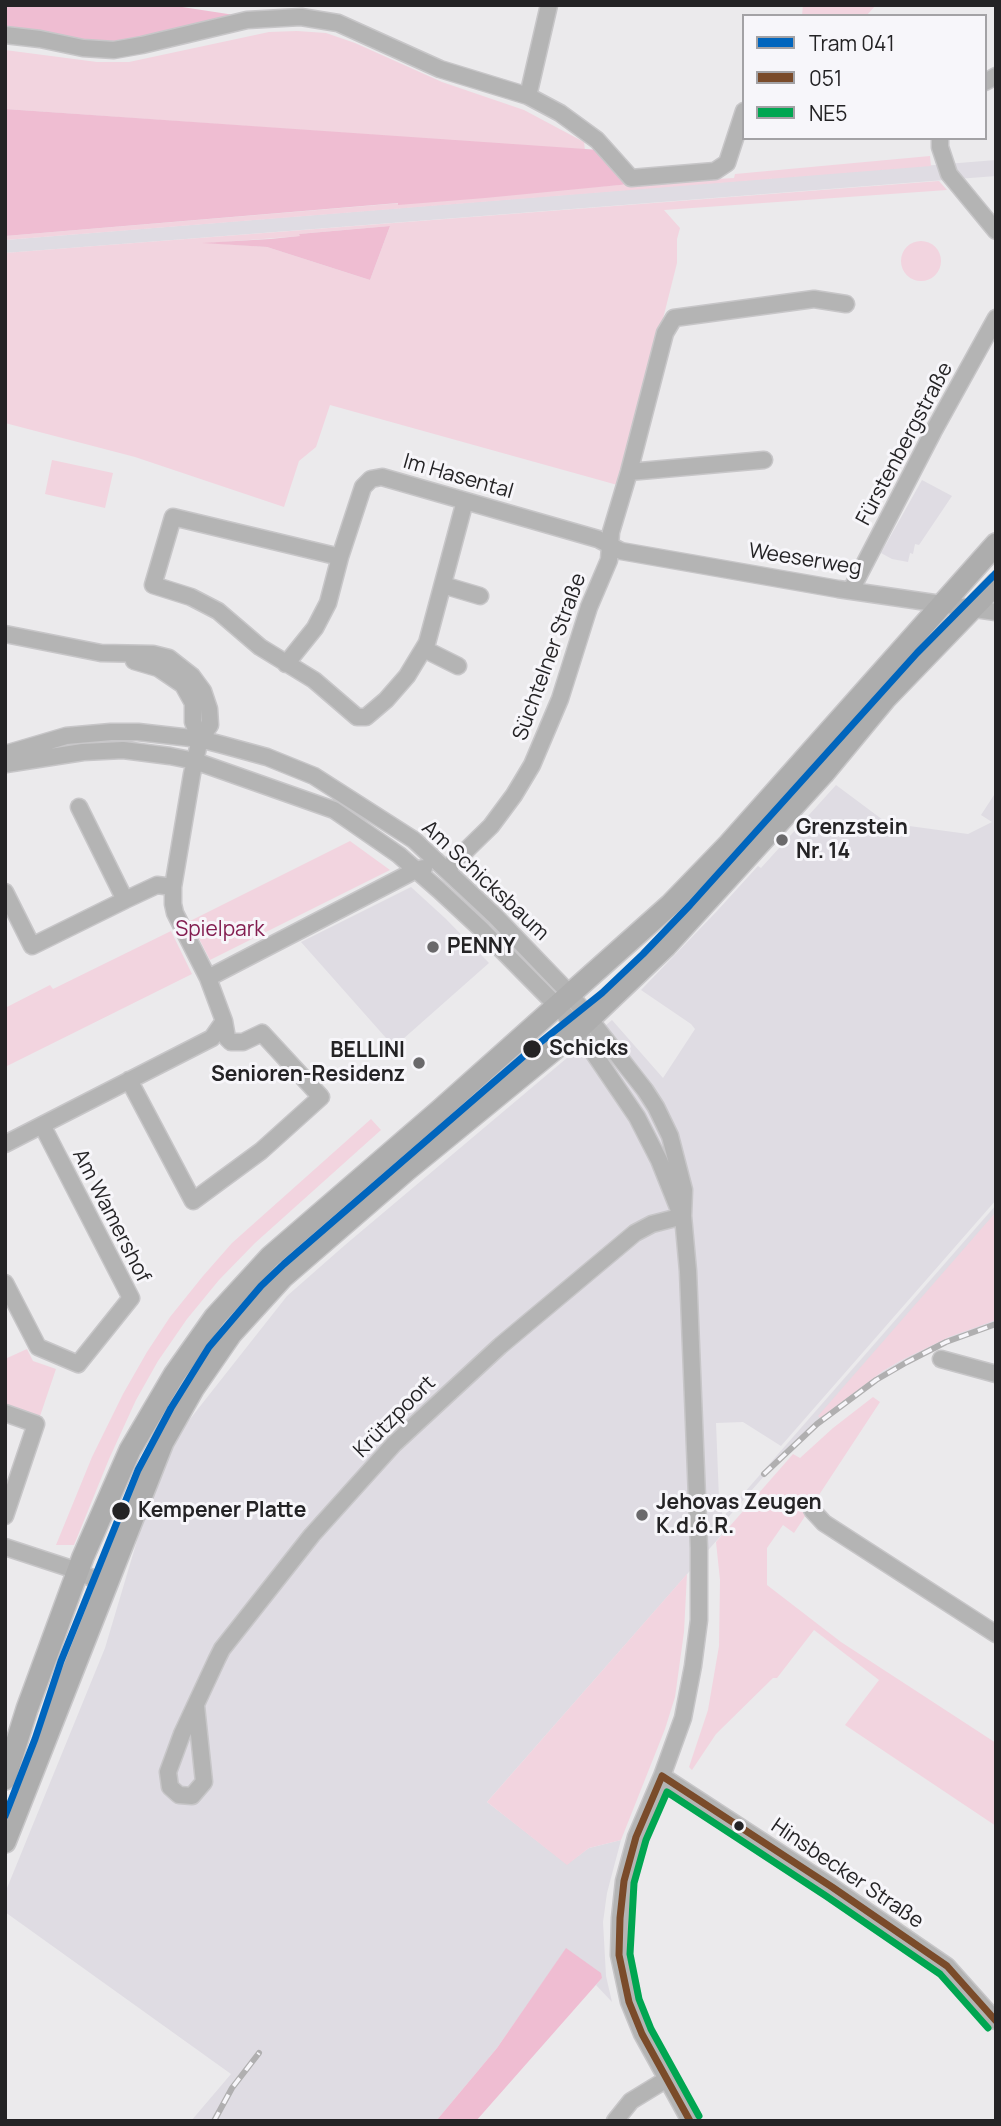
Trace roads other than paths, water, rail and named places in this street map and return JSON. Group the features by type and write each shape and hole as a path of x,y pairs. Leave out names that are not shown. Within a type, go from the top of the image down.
{"main road":[{"path":"5,1779 27,1709 78,1572 130,1450 174,1375 215,1317 270,1257 670,905 729,844 996,544"},
{"path":"5,1842 163,1442 213,1359 251,1310 283,1277 328,1238 584,1025 667,946 823,774 886,699 996,584"}],"street":[{"path":"528,96 549,5"},
{"path":"5,35 83,48 114,50 142,46 247,20 302,17 338,23 440,69 528,96 559,113 597,140 631,178 715,172 727,163 742,117"},
{"path":"940,140 949,174 996,231"},
{"name":"Süchtelner Straße","path":"451,875 514,795 532,765 561,699 589,607 609,560 611,532 665,333 674,318 814,299 846,304"},
{"name":"Fürstenbergstraße","path":"851,590 996,318"},
{"path":"629,472 764,460"},
{"name":"Im Hasental","path":"286,664 316,628 328,603 363,487 371,479 382,477 610,544"},
{"path":"340,557 173,516 153,585 191,597 218,611 260,647 314,680 357,717 366,717 386,700 407,676 424,649 466,501"},
{"name":"Weeserweg","path":"610,544 621,551 996,612"},
{"path":"443,585 480,596"},
{"path":"5,634 101,653 153,654 169,659 192,676 203,691 209,709 210,725 200,739 195,761 173,887 173,904 208,978 224,1021 227,1038 231,1042 243,1042 262,1033 321,1097 261,1151 193,1200 129,1080"},
{"path":"424,649 458,666"},
{"name":"Am Schicksbaum","path":"5,754 66,736 138,732 200,739 267,757 314,776 414,840 496,917 564,1000"},
{"name":"Am Schicksbaum","path":"5,764 57,754 123,750 195,761 334,810 399,855 564,1000"},
{"path":"79,807 125,900"},
{"path":"208,978 416,870 429,867 451,875"},
{"path":"5,892 32,946 156,885 173,887"},
{"path":"564,1000 584,1025 637,1117 659,1160 678,1212 682,1216 691,1341 699,1620 683,1718 663,1776 636,1837 624,1881 619,1955 629,2003 642,2034 691,2121"},
{"path":"5,1144 212,1038 224,1021"},
{"name":"Am Wamershof","path":"5,1283 38,1347 78,1364 131,1298 41,1125"},
{"name":"Krützpoort","path":"196,1706 204,1782 192,1796 179,1795 170,1787 168,1772 196,1706 222,1649 312,1535 394,1444 500,1346 635,1233 652,1224 682,1216"},
{"path":"941,1359 996,1374"},
{"path":"5,1413 36,1424 5,1516"},
{"path":"812,1510 824,1523 996,1634"},
{"path":"5,1547 106,1584"},
{"name":"Hinsbecker Straße","path":"663,1776 947,1966 996,2021"},
{"path":"615,2121 631,2101 667,2079"}],"railway":[{"path":"764,1474 817,1424 876,1380 946,1342 996,1324"},
{"path":"214,2121 232,2088 259,2053"}],"tram line":[{"name":"041","path":"5,1816 61,1661 138,1470 171,1408 209,1347 261,1286 284,1264 532,1049 602,993 643,954 917,653 996,573"}],"place":[{"name":"Grenzstein Nr. 14","path":"782,840"},
{"name":"PENNY","path":"433,947"},
{"name":"Schicks","path":"532,1049"},
{"name":"BELLINI Senioren-Residenz","path":"419,1063"},
{"name":"Kempener Platte","path":"121,1511"},
{"name":"Jehovas Zeugen K.d.ö.R.","path":"642,1515"}],"park label":[{"name":"Spielpark","path":"220,930"}]}
